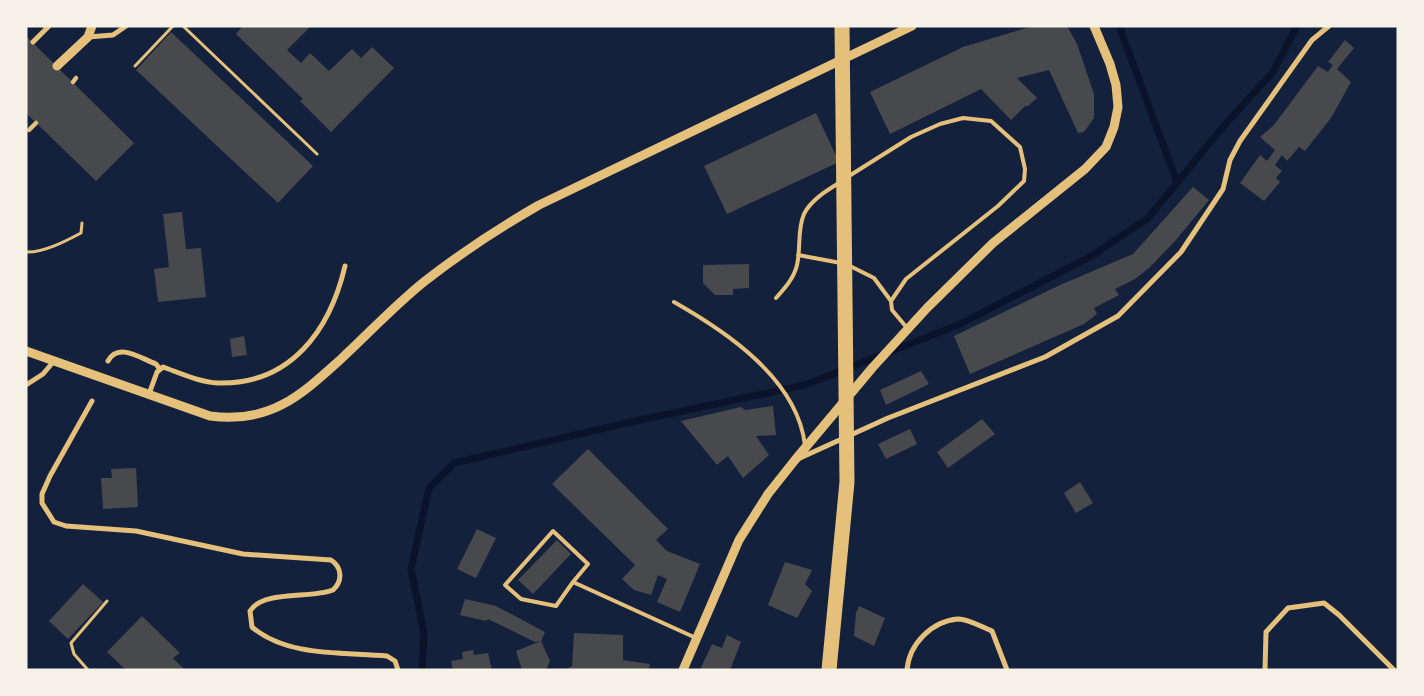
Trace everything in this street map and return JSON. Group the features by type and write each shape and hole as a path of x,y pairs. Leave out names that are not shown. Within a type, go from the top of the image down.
{"highway":[{"path":"829,670 847,482 842,26"}],"street":[{"path":"33,42 49,26"},
{"path":"57,66 88,37 92,26"},
{"path":"88,37 113,35 126,26"},
{"path":"26,351 210,416 225,418 260,413 285,404 303,394 424,282 481,239 539,205 912,26"},
{"path":"682,670 739,540 768,494 795,460 873,367 908,329 994,244 1085,169 1106,147 1114,127 1118,107 1116,85 1110,64 1094,26"},
{"path":"795,460 888,418 1045,357 1118,316 1181,252 1223,189 1230,160 1240,141 1312,40 1329,26"},
{"path":"29,130 36,122"},
{"path":"159,368 163,367 216,383 243,381 265,375 281,367 303,350 319,331 337,295 345,266"},
{"path":"108,361 112,354 118,350 156,364 159,368"},
{"path":"26,385 43,374 54,361"},
{"path":"149,394 159,368"},
{"path":"92,401 42,494 42,503 54,522 66,526 136,531 243,554 331,560 339,570 340,578 336,587 328,592 260,600 250,611 252,627 265,637 286,646 386,656 395,661 398,670"},
{"path":"1265,670 1266,632 1288,608 1324,603 1339,614 1394,670"},
{"path":"907,670 912,648 932,627 959,619 992,631 1007,670"}],"lane":[{"path":"776,298 787,286 797,266 802,221 805,213 818,197 898,144 918,133 940,124 963,118 991,121 1020,148 1025,169 1024,181 998,206 906,279 891,301"},
{"path":"798,255 824,258 862,271 874,278 891,301 892,310 908,329"},
{"path":"674,302 734,340 768,371 790,402 799,422 805,448"},
{"path":"553,531 588,564 573,582 556,606 521,599 505,585 553,531"},
{"path":"573,582 696,638"}],"path":[{"path":"135,66 173,26"},
{"path":"183,26 317,154"},
{"path":"26,252 35,252 81,233 82,223"},
{"path":"88,670 74,654 71,643 107,601"}],"building":[{"path":"243,26 311,26 287,50 301,63 310,53 329,71 352,49 361,58 372,47 394,68 331,132 300,101 303,99 236,34"},
{"path":"1033,26 1067,26 1077,44 1094,94 1094,118 1084,132 1078,133 1049,70 1017,78 1037,98 1028,106 1025,106 1011,120 981,89 890,134 870,92 963,47"},
{"path":"171,32 313,166 278,203 136,70"},
{"path":"26,36 134,143 96,181 26,113"},
{"path":"1345,40 1354,48 1337,69 1351,82 1331,118 1305,151 1299,147 1287,161 1282,155 1275,165 1282,171 1276,178 1280,182 1264,201 1240,183 1260,155 1267,161 1275,150 1260,137 1274,125 1318,66 1328,72 1333,65 1328,62"},
{"path":"816,113 839,162 727,214 704,166"},
{"path":"1193,187 1209,200 1176,240 1150,267 1135,279 1115,289 1119,295 1094,308 1097,314 1084,324 970,374 954,336 1060,285 1133,254"},
{"path":"182,212 186,249 201,248 206,297 158,302 154,269 169,267 163,214"},
{"path":"749,264 749,288 733,289 733,295 715,295 703,283 703,265"},
{"path":"244,336 247,355 232,357 230,339"},
{"path":"921,371 929,384 886,405 880,390"},
{"path":"773,406 776,435 756,436 769,455 743,478 728,456 717,465 681,421 741,407 745,410"},
{"path":"982,419 995,434 948,468 937,452"},
{"path":"910,429 917,444 886,459 878,444"},
{"path":"588,449 668,529 656,540 667,551 700,564 680,612 657,602 667,579 658,575 651,595 634,590 622,579 635,565 552,484"},
{"path":"136,468 138,507 103,509 101,478 112,478 111,469"},
{"path":"1080,482 1093,503 1076,513 1064,493"},
{"path":"477,529 496,538 476,578 457,569"},
{"path":"557,540 571,554 533,594 518,580"},
{"path":"785,562 812,570 805,584 812,591 797,618 768,605"},
{"path":"83,584 103,602 68,639 49,621"},
{"path":"465,599 496,606 545,632 541,641 535,642 488,619 486,621 460,615"},
{"path":"859,606 885,618 874,646 854,636 856,613"},
{"path":"142,616 180,653 173,658 185,670 126,670 107,652"},
{"path":"574,633 623,635 623,660 650,664 649,670 564,670 572,666"},
{"path":"727,635 741,642 730,670 700,670 712,644 722,648"},
{"path":"541,641 550,661 546,670 522,670 516,651"},
{"path":"473,650 474,655 488,653 492,670 453,670 451,661 463,659 462,652"}],"waterway":[{"path":"1119,26 1177,182"},
{"path":"422,670 424,633 411,569 429,488 454,463 640,420 805,385 958,325 1090,257 1148,218 1222,128 1273,72 1297,26"}]}
